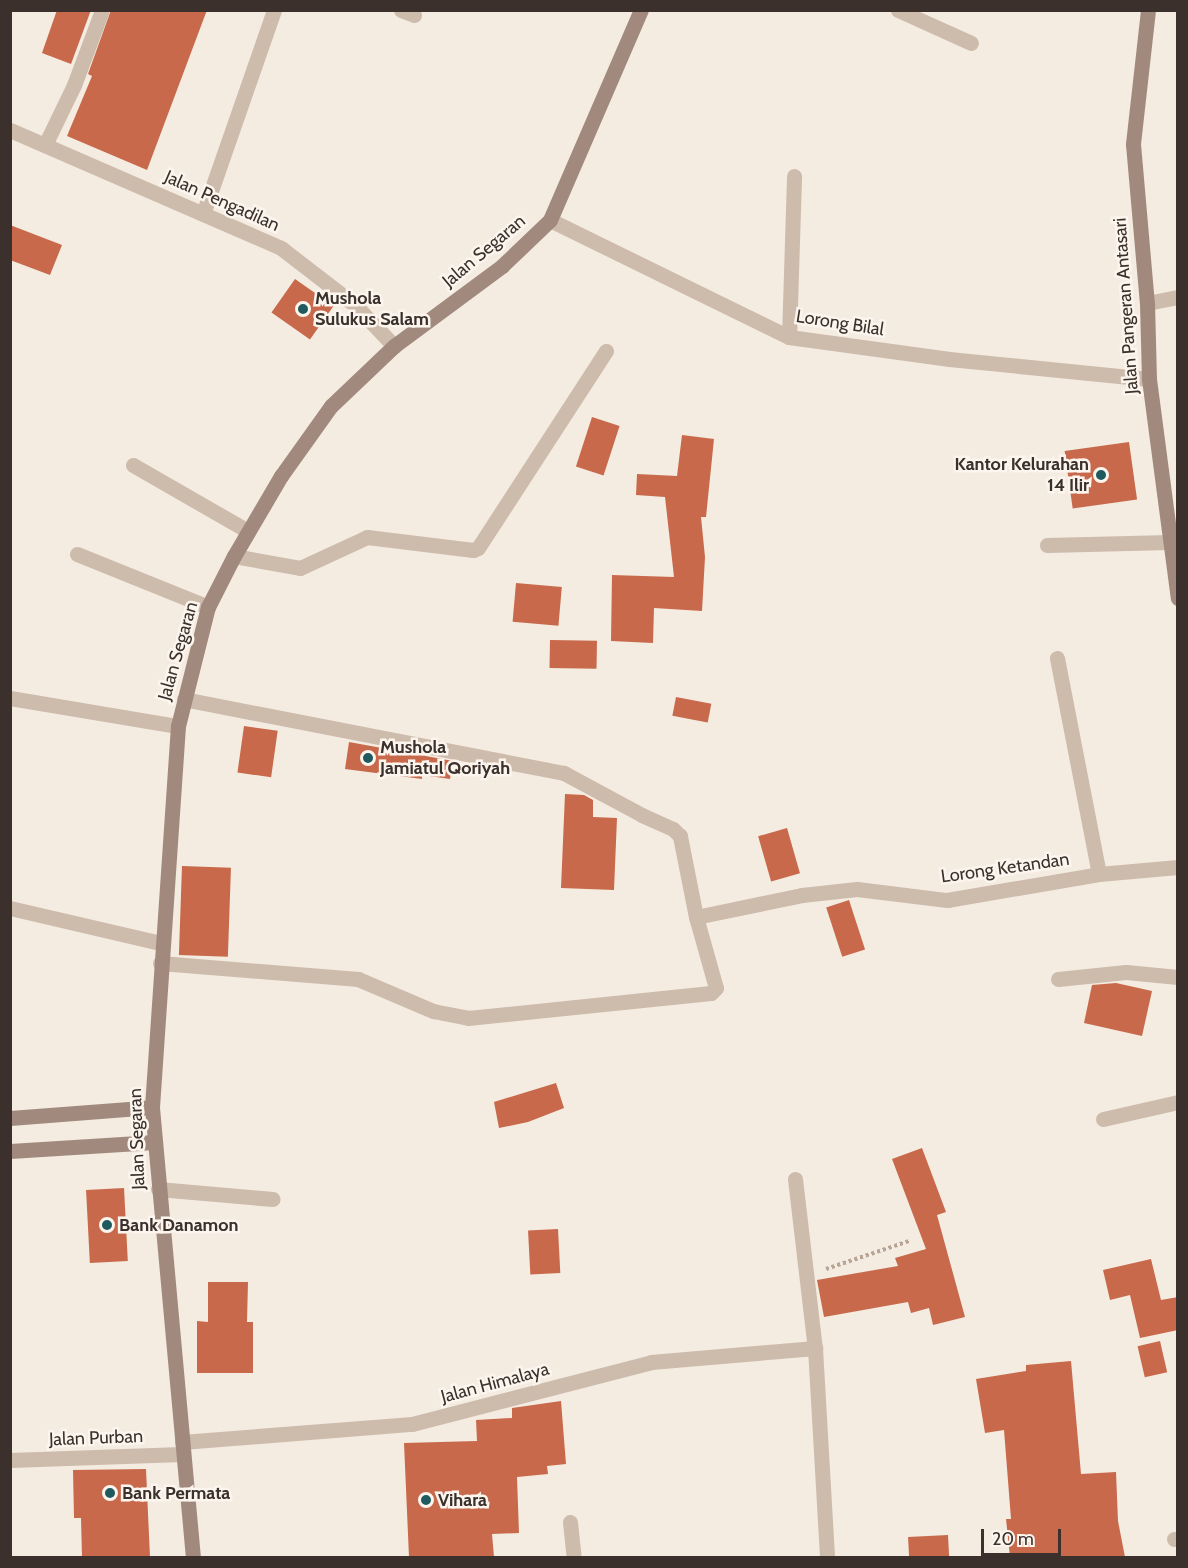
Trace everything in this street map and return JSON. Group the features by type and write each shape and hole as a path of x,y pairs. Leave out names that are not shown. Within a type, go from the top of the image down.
{"street":[{"path":"45,146 74,85 102,10"},
{"path":"203,214 274,10"},
{"name":"Jalan Segaran","path":"193,1557 152,1107 161,942 178,726 208,607 248,531 319,420 394,346 502,266 550,220 641,10"},
{"path":"898,10 971,44"},
{"name":"Jalan Pangeran Antasari","path":"1148,10 1133,144 1147,303 1149,379 1178,598"},
{"name":"Jalan Pengadilan","path":"10,130 281,248 355,305 394,346"},
{"path":"789,337 794,176"},
{"name":"Lorong Bilal","path":"550,220 789,337 949,359 1149,379"},
{"path":"1147,303 1178,297"},
{"path":"234,556 300,568 367,537 473,550 478,548 606,351"},
{"path":"133,465 248,531"},
{"path":"1047,545 1170,542"},
{"path":"77,554 208,607"},
{"path":"1057,658 1099,874"},
{"path":"10,698 178,726"},
{"path":"160,963 358,979 432,1011 468,1018 711,993 716,988 696,917 678,831 564,773 184,699"},
{"name":"Lorong Ketandan","path":"696,917 802,895 857,889 947,900 1099,874 1178,867"},
{"path":"10,908 161,942"},
{"path":"1058,979 1126,972 1178,977"},
{"path":"1103,1119 1178,1102"},
{"path":"10,1118 152,1107"},
{"path":"10,1151 154,1142"},
{"path":"795,1179 815,1348 827,1557"},
{"path":"158,1189 273,1199"},
{"name":"Jalan Himalaya","path":"182,1448 412,1424 651,1362 815,1348"},
{"name":"Jalan Purban","path":"10,1460 182,1448"},
{"path":"570,1522 574,1557"}],"path":[{"path":"808,1274 909,1241"}],"building":[{"path":"57,10 91,10 71,64 42,53"},
{"path":"111,10 207,10 147,170 67,136 92,76 88,74"},
{"path":"10,225 62,245 50,275 10,260"},
{"name":"Mushola Sulukus Salam","path":"295,279 334,306 310,340 271,313"},
{"path":"592,417 620,426 604,475 576,466"},
{"path":"682,435 714,439 706,517 701,517 705,557 702,611 654,608 653,643 611,641 612,575 674,577 665,497 636,495 637,474 677,476"},
{"name":"Kantor Kelurahan 14 Ilir","path":"1129,442 1137,499 1073,508 1065,451"},
{"path":"516,583 562,587 558,626 513,622"},
{"path":"550,640 597,641 597,669 550,668"},
{"path":"676,697 711,704 708,723 672,716"},
{"path":"244,726 278,731 271,777 237,773"},
{"path":"349,742 453,761 450,779 422,775 422,779 345,769"},
{"path":"565,794 584,795 593,800 593,817 617,818 614,890 561,888"},
{"path":"787,828 800,873 771,881 758,836"},
{"path":"182,866 231,868 228,957 179,955"},
{"path":"849,900 865,949 842,957 826,907"},
{"path":"1116,983 1152,991 1142,1036 1084,1023 1092,985"},
{"path":"556,1083 564,1108 528,1122 499,1128 494,1102"},
{"path":"922,1148 946,1212 937,1215 965,1317 933,1325 929,1308 911,1313 908,1302 824,1317 817,1280 898,1266 895,1258 926,1249 892,1159"},
{"name":"Bank Danamon","path":"124,1188 128,1261 90,1263 86,1190"},
{"path":"558,1229 560,1273 530,1275 528,1231"},
{"path":"1151,1259 1161,1300 1178,1297 1178,1330 1140,1338 1130,1295 1110,1300 1103,1270"},
{"path":"208,1282 248,1282 247,1322 253,1322 253,1373 197,1373 197,1321 208,1322"},
{"path":"1160,1341 1167,1372 1145,1377 1138,1346"},
{"path":"1071,1361 1081,1474 1116,1472 1118,1521 1125,1557 1010,1557 1006,1519 1011,1519 1004,1430 985,1433 976,1379 1026,1371 1026,1365"},
{"path":"561,1401 566,1464 547,1466 548,1474 517,1477 519,1533 492,1534 494,1557 409,1557 404,1443 477,1441 476,1420 512,1418 512,1408"},
{"path":"146,1469 150,1557 82,1557 81,1518 74,1518 73,1470"},
{"path":"948,1535 949,1557 909,1558 908,1537"}],"place":[{"name":"Mushola Sulukus Salam","path":"303,309"},
{"name":"Kantor Kelurahan 14 Ilir","path":"1101,475"},
{"name":"Mushola Jamiatul Qoriyah","path":"368,758"},
{"name":"Bank Danamon","path":"107,1225"},
{"name":"Bank Permata","path":"110,1493"},
{"name":"Vihara","path":"426,1500"}]}
